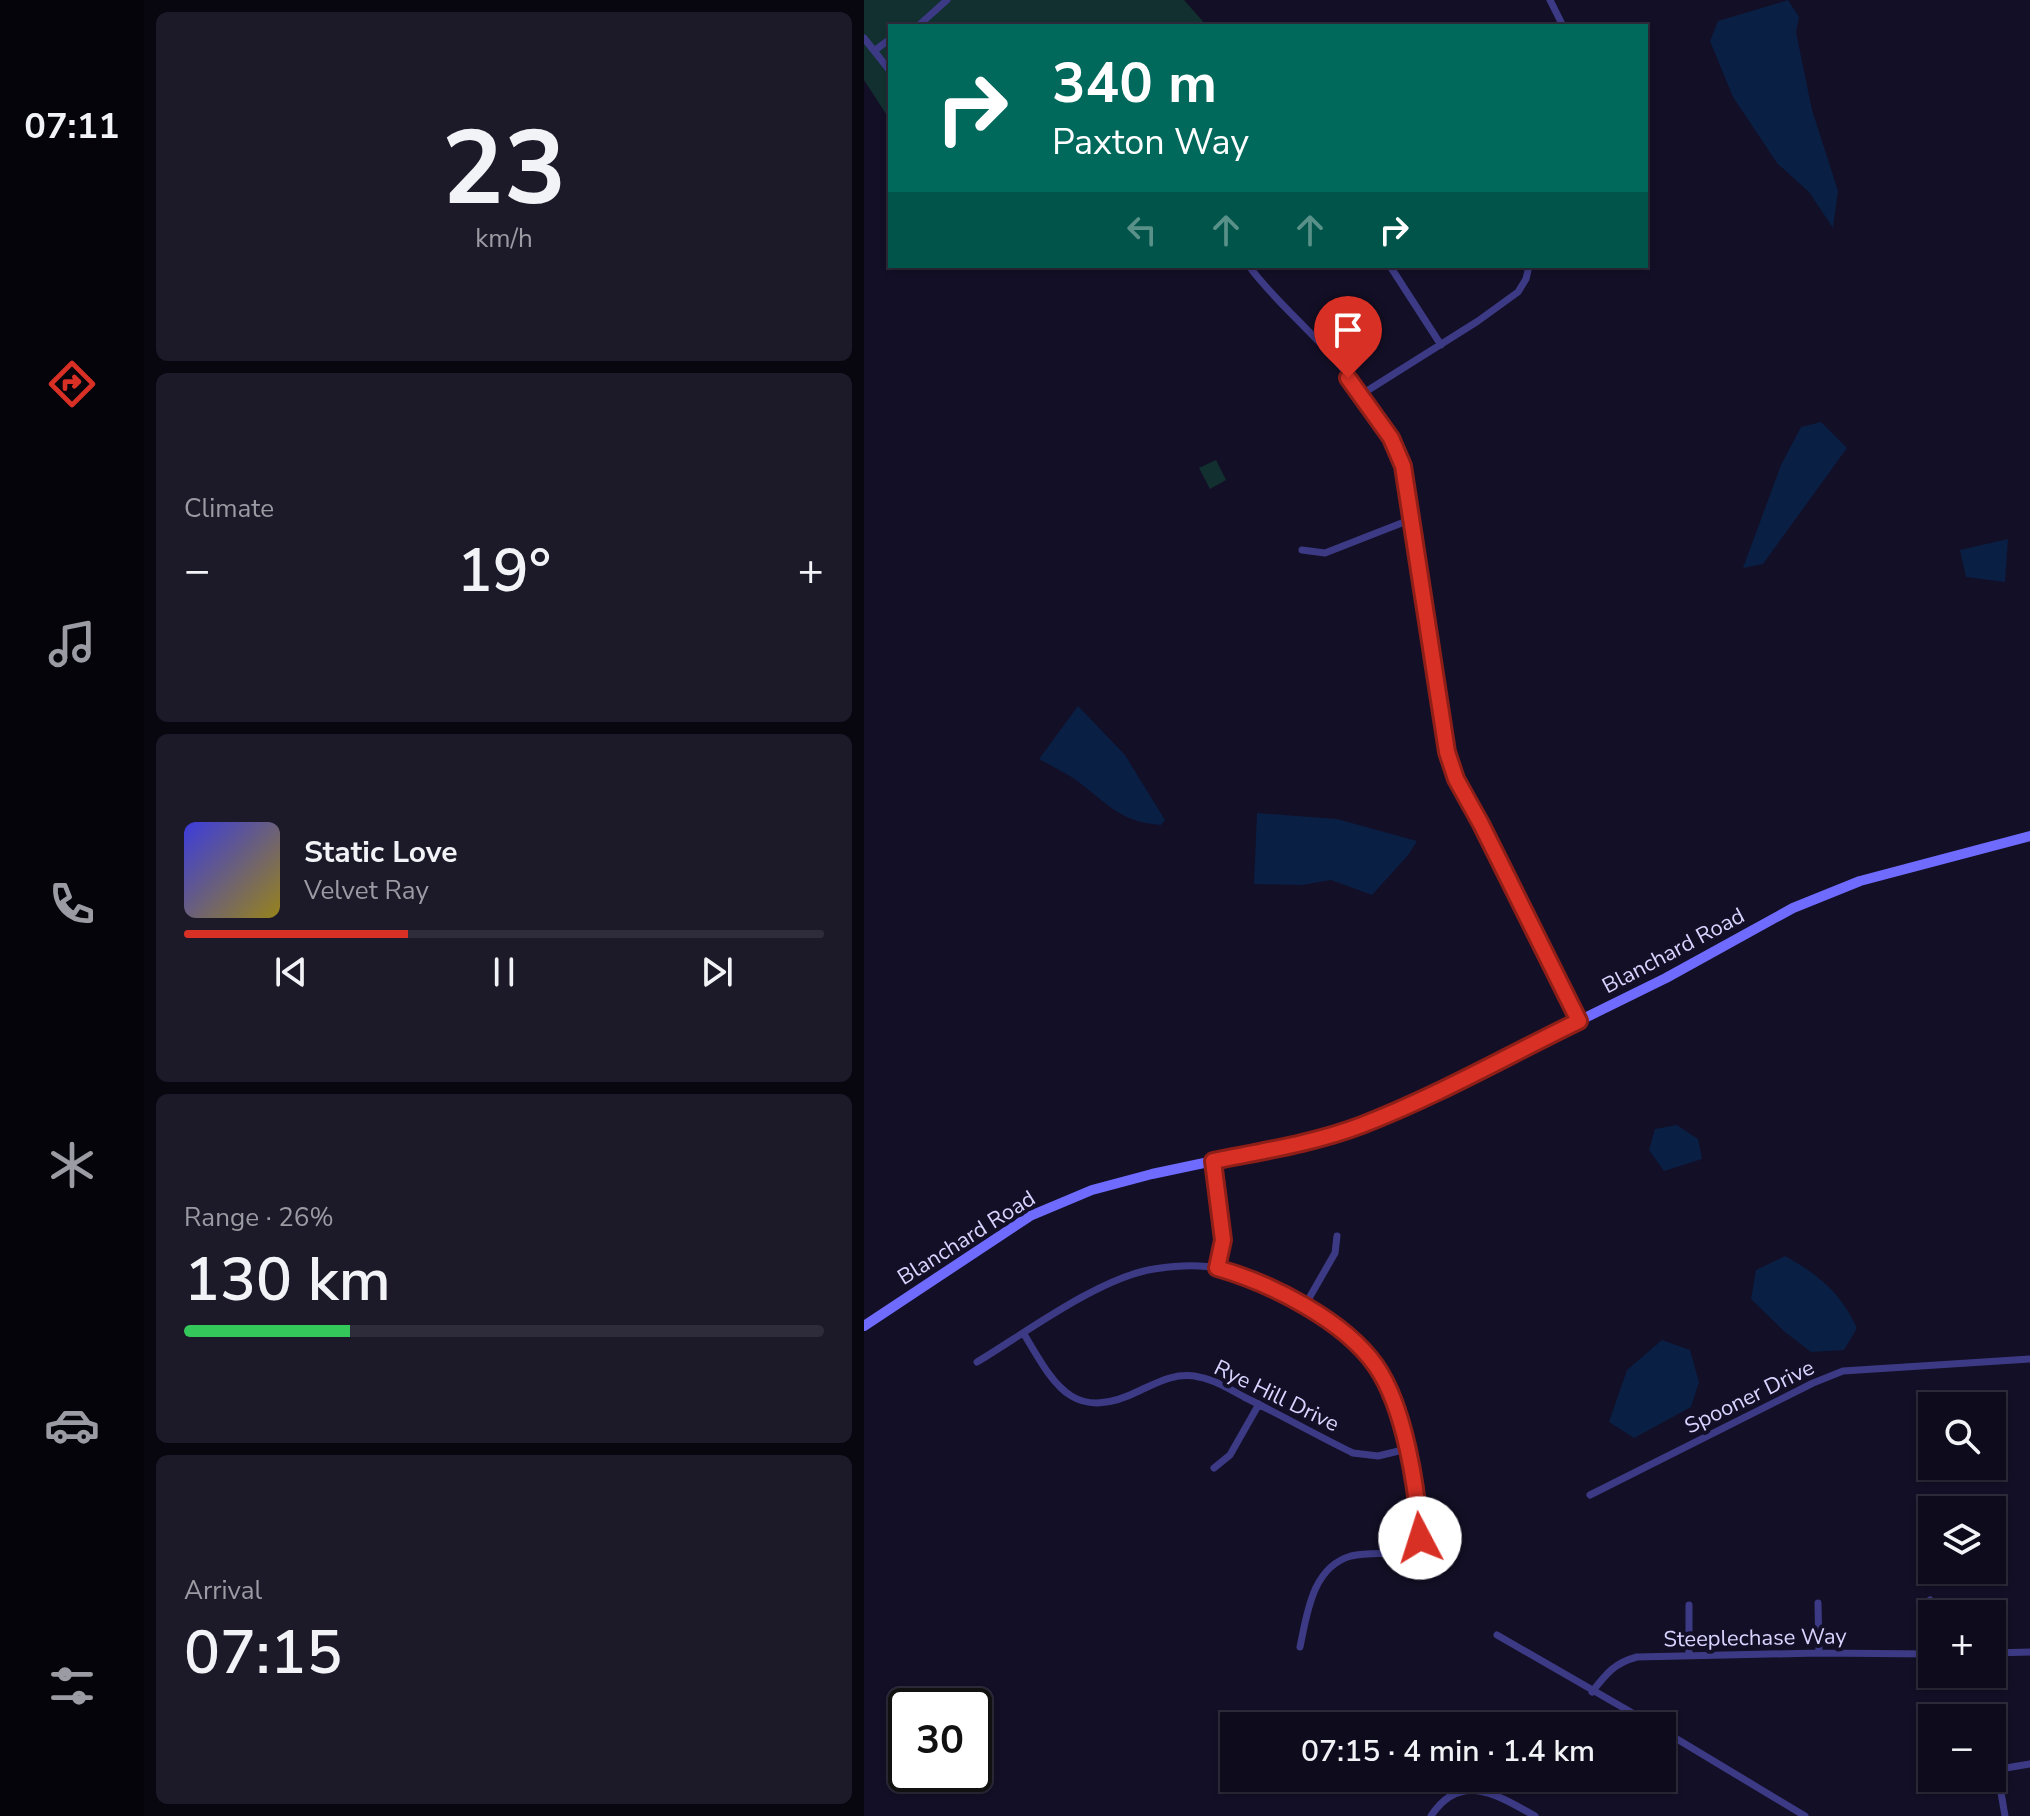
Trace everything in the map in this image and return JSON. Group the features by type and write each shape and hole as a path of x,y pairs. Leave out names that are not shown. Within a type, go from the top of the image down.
{"street":[{"path":"920,24 947,0"},
{"path":"1550,0 1562,24"},
{"path":"864,38 888,68"},
{"path":"874,51 888,40"},
{"path":"1251,268 1276,300 1321,344 1362,394 1391,438 1403,466 1447,752 1456,779 1579,1021"},
{"path":"1391,268 1441,345"},
{"path":"1362,394 1518,292 1529,268"},
{"path":"1302,550 1325,553 1412,519"},
{"name":"Blanchard Road","path":"867,1319 1030,1216 1092,1190 1313,1140 1361,1125 1408,1105 1677,972 1793,908 1860,881 2030,836"},
{"path":"1213,1161 1223,1240 1217,1268"},
{"path":"1304,1307 1335,1253 1337,1236"},
{"path":"977,1362 1060,1310 1127,1277 1151,1269 1217,1268 1249,1277 1322,1316 1354,1341 1376,1366 1392,1398 1407,1449 1420,1538 1408,1552 1350,1556 1335,1564 1317,1583 1300,1647"},
{"name":"Rye Hill Drive","path":"1024,1334 1051,1380 1064,1394 1082,1401 1110,1402 1162,1379 1184,1374 1215,1382 1353,1453 1378,1456 1407,1449"},
{"name":"Spooner Drive","path":"1590,1495 1813,1383 1843,1371 2030,1359"},
{"path":"1214,1468 1230,1455 1259,1404"},
{"path":"1818,1603 1819,1653"},
{"path":"1689,1605 1689,1656"},
{"path":"1497,1635 1629,1712"},
{"path":"2006,1653 2030,1652"},
{"name":"Steeplechase Way","path":"1592,1692 1609,1669 1637,1657 1918,1654"},
{"path":"1676,1738 1805,1816"},
{"path":"2006,1768 2030,1764"},
{"path":"1431,1816 1450,1797 1472,1790 1494,1793 1535,1816"},
{"path":"1999,1792 2005,1816"}],"green space":[{"path":"864,0 1184,0 1205,24 888,24 888,117 864,80"},
{"path":"1216,460 1226,480 1210,489 1199,468"}],"water":[{"path":"1788,0 1799,17 1796,32 1812,110 1838,191 1833,228 1809,192 1777,163 1733,97 1710,41 1718,21"},
{"path":"1821,422 1847,448 1763,564 1743,568 1781,465 1801,427"},
{"path":"2008,539 2005,582 1966,577 1960,550"},
{"path":"1078,706 1125,755 1165,820 1161,825 1122,815 1073,778 1039,759"},
{"path":"1257,813 1337,819 1417,841 1372,895 1331,880 1302,885 1254,884"},
{"path":"1677,1125 1698,1139 1702,1159 1664,1171 1649,1150 1655,1129"},
{"path":"1785,1256 1808,1270 1836,1294 1850,1315 1857,1328 1844,1350 1811,1352 1751,1299 1756,1270"},
{"path":"1662,1340 1690,1350 1699,1382 1691,1407 1634,1438 1609,1422 1627,1370"}],"route":[{"path":"1348,378 1391,438 1403,466 1439,707 1447,752 1456,779 1579,1021 1361,1125 1313,1140 1213,1161 1223,1240 1217,1268 1249,1277 1322,1316 1354,1341 1376,1366 1392,1398 1409,1456 1420,1538"}]}
